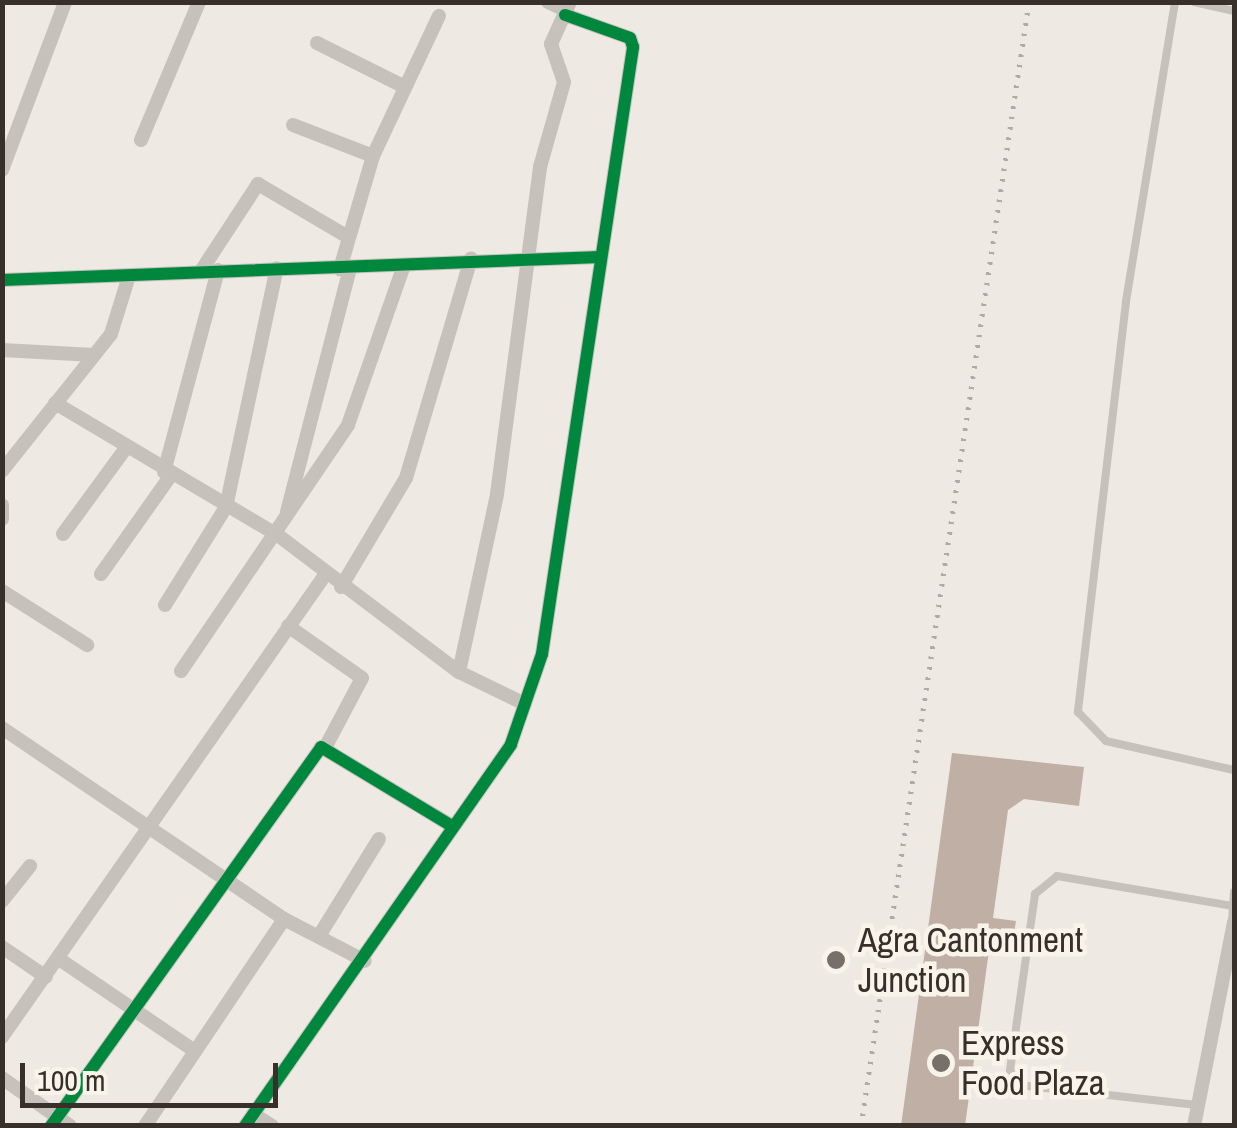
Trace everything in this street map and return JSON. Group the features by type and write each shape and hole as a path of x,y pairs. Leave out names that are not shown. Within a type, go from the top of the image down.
{"street":[{"path":"2,170 64,2"},
{"path":"140,140 199,2"},
{"path":"272,1126 249,1120 365,961 510,744 542,654 633,43 548,2"},
{"path":"459,672 496,494 529,253 564,82 551,44 567,10"},
{"path":"282,531 345,269 348,237 373,156 438,16"},
{"path":"317,43 405,88"},
{"path":"293,125 373,156"},
{"path":"201,271 258,184 348,237"},
{"path":"2,280 277,268 403,268 529,253 600,257"},
{"path":"342,587 406,478 471,258"},
{"path":"165,605 226,506 277,268"},
{"path":"181,671 282,531 348,425 403,268"},
{"path":"101,574 168,474 200,364 218,270"},
{"path":"2,471 114,326 129,276"},
{"path":"4,354 94,355"},
{"path":"56,403 168,474 282,531 325,575 459,672 524,704"},
{"path":"64,534 126,448"},
{"path":"2,505 2,519"},
{"path":"2,1036 325,575"},
{"path":"2,591 88,646"},
{"path":"2,1078 59,1122 224,877 326,746 362,678 288,626"},
{"path":"2,728 284,919 365,961"},
{"path":"326,746 452,826"},
{"path":"319,936 379,839"},
{"path":"2,901 30,866"},
{"path":"1194,1126 1230,956 1233,916"},
{"path":"145,1126 284,919"},
{"path":"2,948 46,977"},
{"path":"59,959 195,1051"}],"lane":[{"path":"1175,2 1126,302 1078,712 1106,741 1234,770"},
{"path":"1194,2 1234,11"},
{"path":"1199,1105 1019,1085 1010,1070 1036,894 1057,876 1233,916 1234,892"}],"building":[{"path":"952,753 1084,767 1079,806 1024,799 1008,810 993,918 1016,921 1012,946 990,943 965,1126 901,1126"}],"railway":[{"path":"861,1126 1029,2"}],"cycle path":[{"path":"245,1126 511,744 542,654 633,47 630,38 565,15"},
{"path":"2,280 601,257"},
{"path":"51,1126 321,747 452,826"}],"place":[{"name":"Agra Cantonment Junction","path":"836,960"},
{"name":"Express Food Plaza","path":"941,1063"}]}
